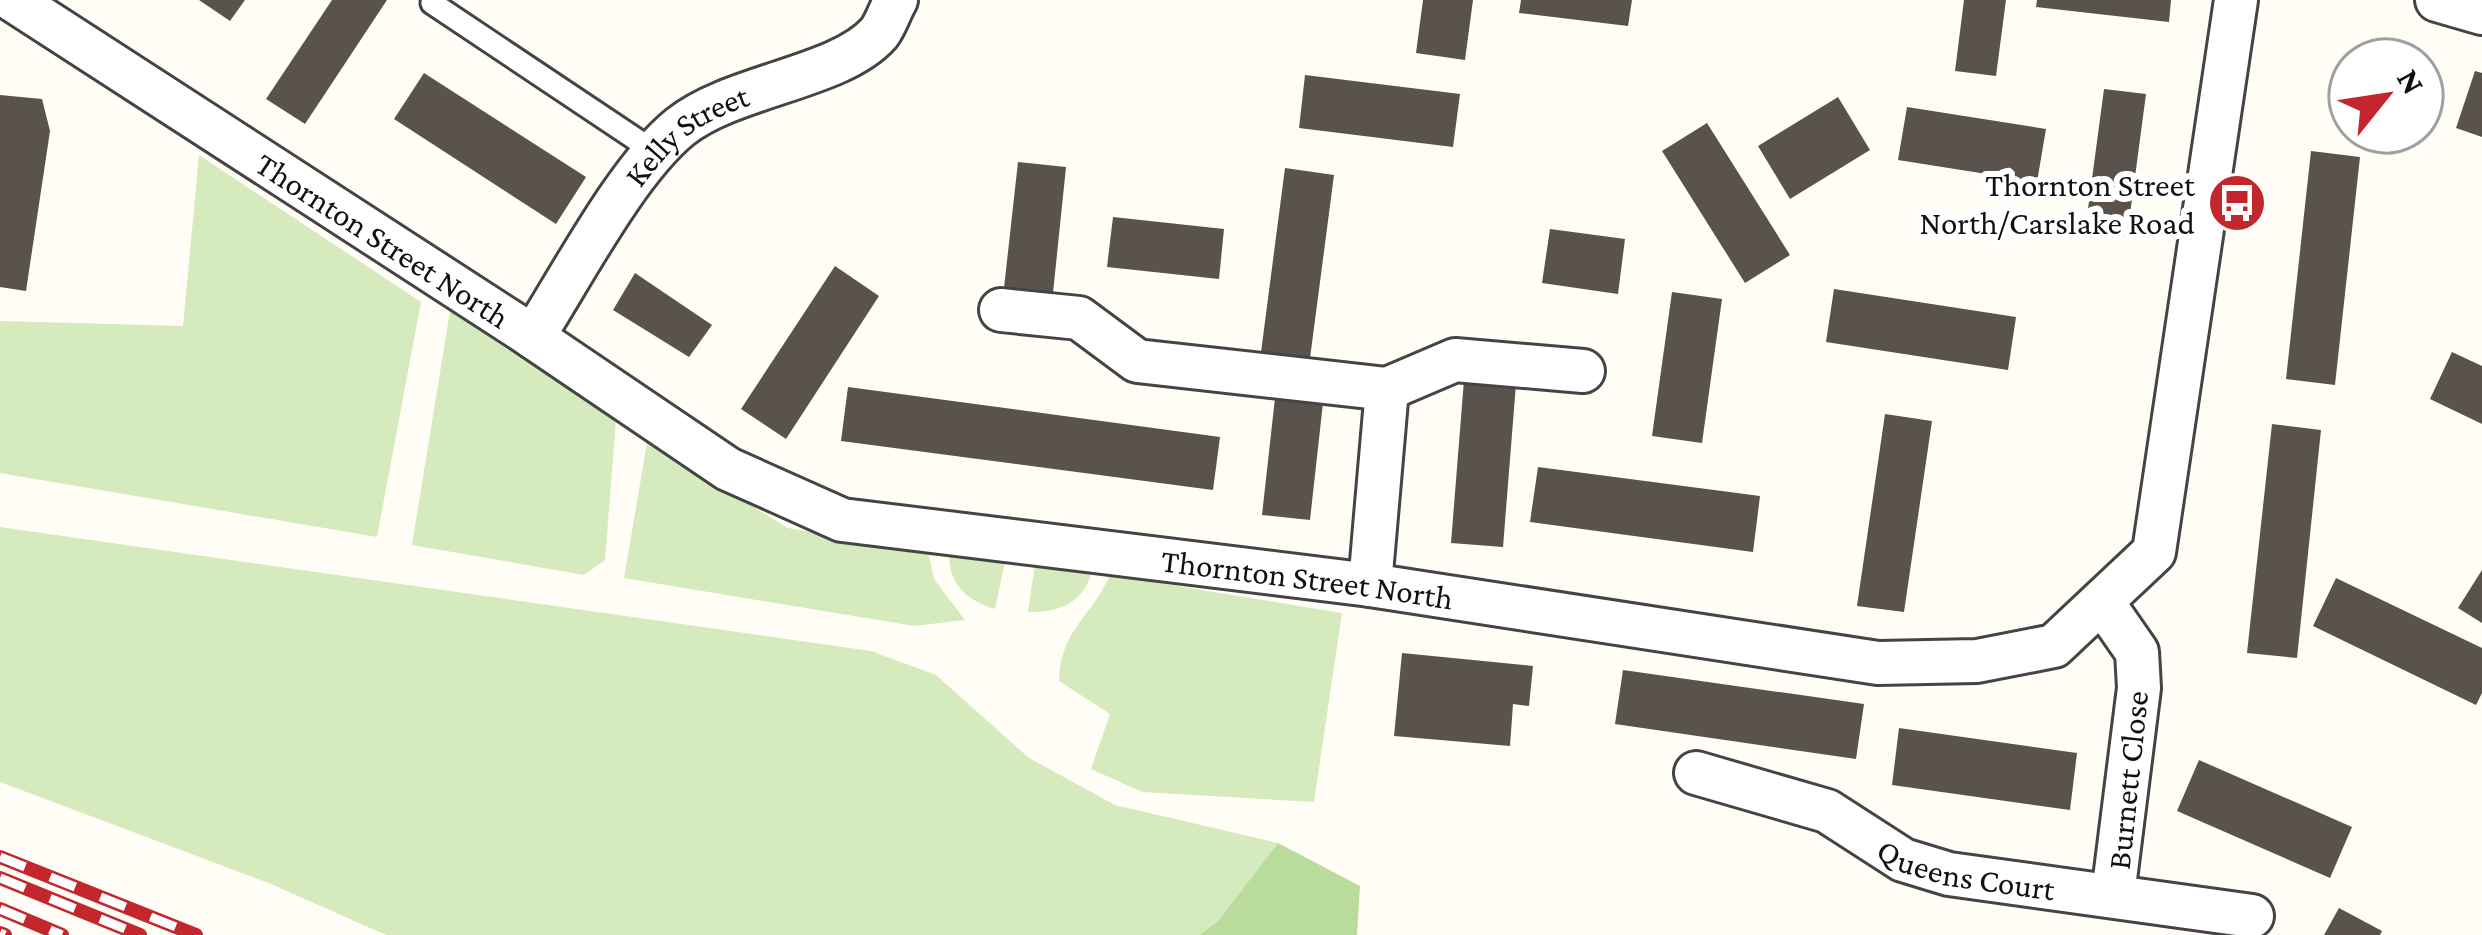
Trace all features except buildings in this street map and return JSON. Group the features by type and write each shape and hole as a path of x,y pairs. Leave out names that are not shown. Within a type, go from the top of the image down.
{"street":[{"name":"Thornton Street North","path":"13,0 533,337 728,470 842,520 1370,585 1878,663 1978,661 2054,646 2154,552 2236,0"},
{"name":"Kelly Street","path":"533,337 656,152 681,126 707,110 845,58 878,33 896,0"},
{"path":"2437,0 2482,13"},
{"path":"1001,310 1079,318 1137,362 1387,389 1455,360 1583,371"},
{"path":"1370,585 1387,389"},
{"name":"Burnett Close","path":"2103,603 2137,652 2139,688 2114,895"},
{"name":"Queens Court","path":"1696,773 1827,811 1903,860 1949,874 2252,916"}],"lane":[{"path":"431,3 656,152"}],"green space":[{"path":"199,155 421,302 377,537 0,473 0,321 183,326"},
{"path":"450,311 616,421 605,560 584,575 412,545"},
{"path":"647,443 788,528 928,552 934,579 965,620 914,626 624,578"},
{"path":"0,527 871,651 936,675 1029,758 1115,805 1278,843 1218,921 1199,935 386,935 271,884 0,782"},
{"path":"949,552 1005,562 995,609 975,601 955,582"},
{"path":"1035,564 1091,574 1081,593 1067,605 1028,612"},
{"path":"1110,575 1342,613 1314,802 1142,792 1091,769 1110,714 1059,681 1065,648"},
{"path":"1278,843 1360,886 1357,935 1199,935 1218,921"}],"railway":[{"path":"0,857 196,935"},
{"path":"0,878 140,935"},
{"path":"0,909 62,935"},
{"path":"0,933 5,935"}],"place":[{"name":"Thornton Street North/Carslake Road","path":"2237,203"}]}
